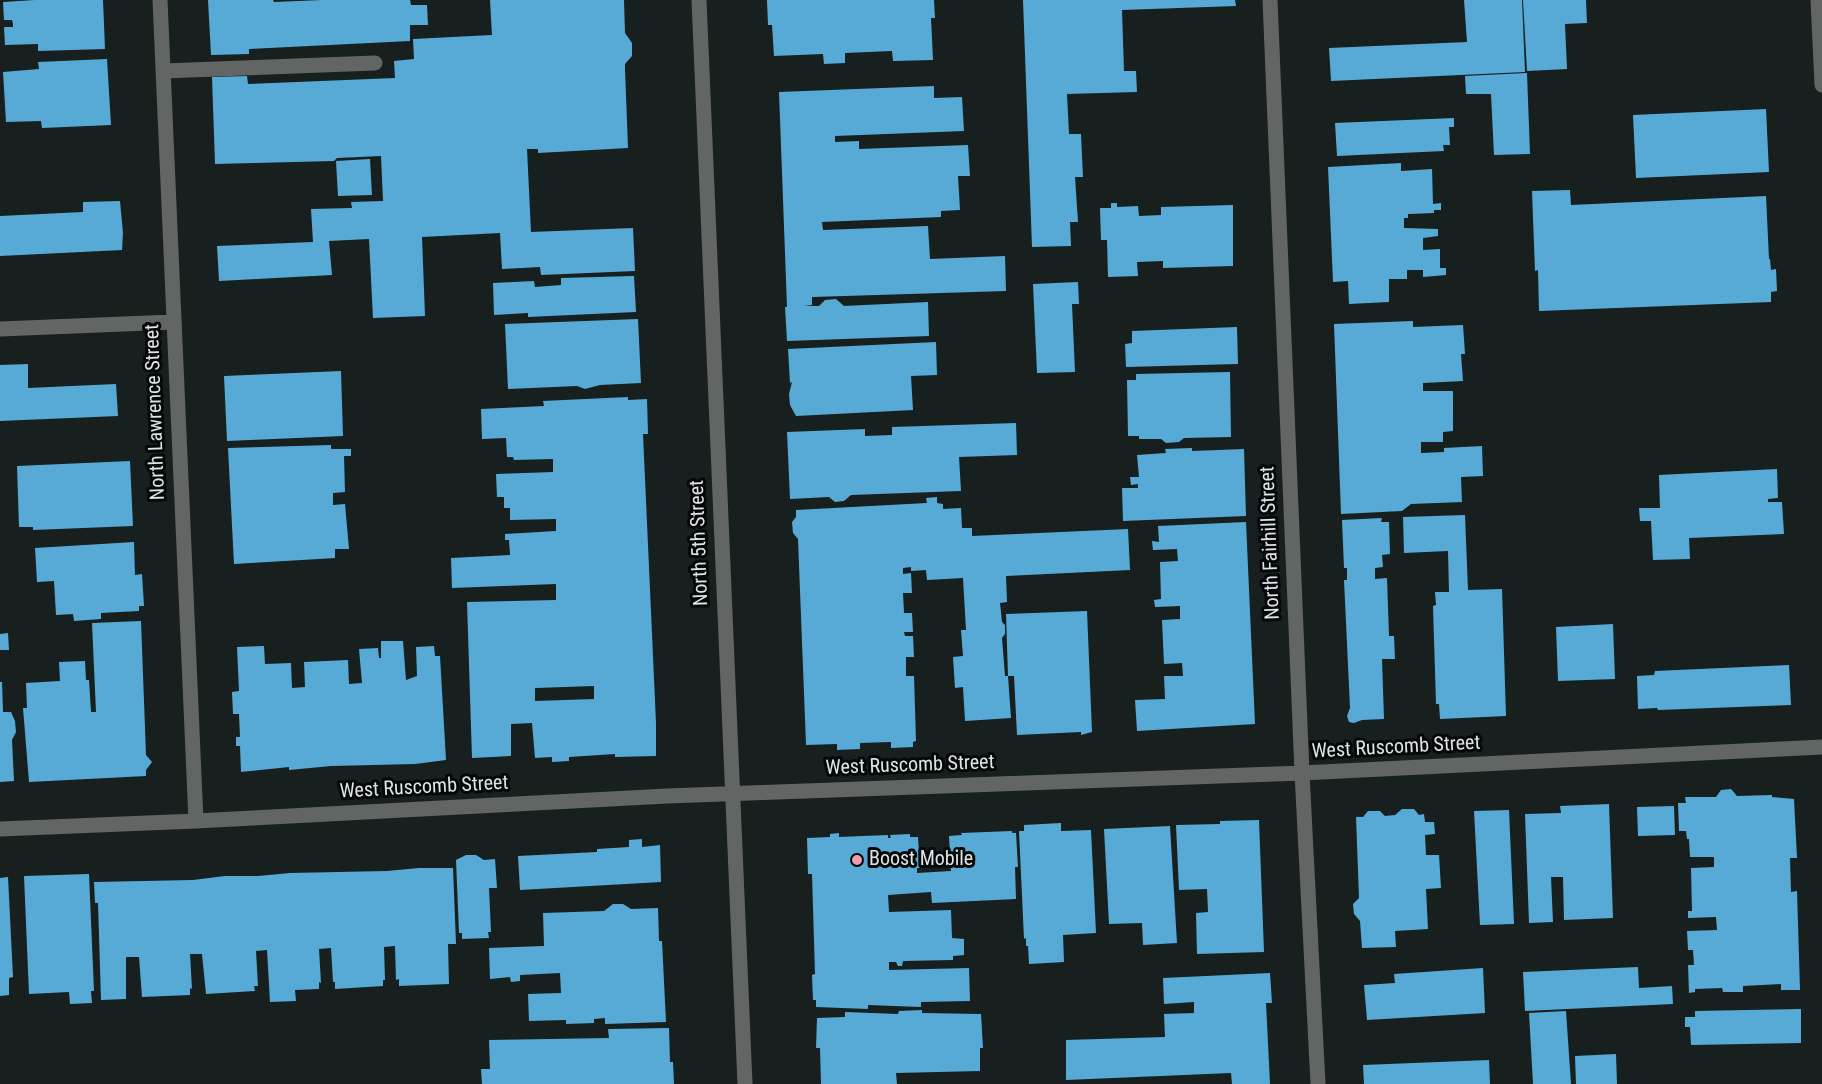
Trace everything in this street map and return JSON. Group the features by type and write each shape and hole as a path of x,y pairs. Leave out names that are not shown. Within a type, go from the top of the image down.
{"street":[{"name":"North Lawrence Street","path":"160,0 196,821"},
{"name":"North 5th Street","path":"699,0 745,1084"},
{"name":"North Fairhill Street","path":"1270,0 1302,773 1318,1084"},
{"path":"1818,0 1822,85"},
{"path":"163,71 375,63"},
{"path":"0,329 173,322"},
{"name":"West Ruscomb Street","path":"0,829 731,794 1302,773 1822,747"}],"building":[{"path":"103,0 105,49 38,51 38,44 5,45 4,27 13,27 13,24 12,20 4,20 3,2"},
{"path":"208,0 273,0 274,2 410,0 411,5 427,5 428,25 410,25 410,41 249,49 249,54 211,55"},
{"path":"490,0 624,0 625,33 632,43 632,56 625,64 628,148 538,153 538,149 527,149 531,232 633,228 635,271 541,275 540,267 502,269 500,233 422,237 425,316 373,318 369,239 329,241 332,275 219,281 217,246 313,242 311,209 352,208 351,202 383,201 381,156 337,158 334,161 215,164 212,77 247,76 248,84 395,78 394,61 414,59 413,39 492,35"},
{"path":"767,0 934,0 935,18 931,18 933,60 893,61 892,51 845,53 845,63 824,64 823,54 774,56 772,25 768,25"},
{"path":"1023,0 1235,0 1236,6 1122,10 1124,71 1136,71 1137,92 1067,94 1069,134 1081,134 1083,177 1075,177 1078,222 1070,222 1071,246 1032,247"},
{"path":"1464,0 1522,0 1525,72 1331,81 1329,48 1467,42"},
{"path":"1523,0 1586,0 1587,23 1565,24 1567,69 1527,71"},
{"path":"107,59 111,125 42,128 41,121 6,122 3,72 39,69 38,62"},
{"path":"1527,73 1530,154 1494,155 1491,94 1466,94 1465,76"},
{"path":"934,86 934,98 962,97 964,131 835,136 835,142 859,141 859,149 968,145 970,176 958,176 960,210 941,211 941,217 822,222 823,230 928,226 930,259 1005,256 1006,291 812,297 812,305 804,306 819,306 825,300 836,299 844,306 928,302 929,336 787,341 779,92"},
{"path":"1766,109 1769,172 1636,178 1633,115"},
{"path":"1454,118 1454,127 1449,127 1450,145 1443,145 1444,151 1337,156 1335,123"},
{"path":"370,159 372,195 338,196 336,161"},
{"path":"1401,163 1401,171 1432,169 1433,204 1441,203 1441,210 1434,210 1434,213 1408,214 1408,218 1404,218 1404,228 1438,229 1438,236 1423,238 1423,250 1440,249 1440,268 1446,268 1446,275 1423,277 1423,270 1407,270 1407,279 1389,279 1389,302 1349,304 1348,281 1333,282 1328,167"},
{"path":"1570,190 1571,205 1766,196 1769,259 1771,270 1776,269 1777,291 1771,292 1771,302 1539,311 1532,191"},
{"path":"120,201 122,250 0,256 0,216 83,212 83,202"},
{"path":"1111,203 1117,203 1117,207 1138,206 1139,216 1161,215 1161,207 1233,205 1233,266 1163,268 1163,261 1137,262 1138,276 1108,277 1107,240 1101,240 1100,208 1111,208"},
{"path":"634,276 636,312 528,317 528,313 494,315 493,283 534,281 535,287 561,285 561,278"},
{"path":"1078,282 1079,304 1072,304 1075,372 1037,373 1033,284"},
{"path":"638,319 641,383 600,385 585,389 577,386 508,389 505,324"},
{"path":"1413,321 1413,327 1463,325 1465,354 1461,354 1463,381 1423,383 1423,391 1453,391 1453,431 1443,432 1443,442 1421,442 1421,453 1444,452 1444,448 1482,446 1483,476 1461,477 1462,502 1411,504 1402,511 1341,514 1334,324"},
{"path":"1237,327 1238,364 1126,367 1125,344 1132,343 1132,331"},
{"path":"936,342 937,375 911,376 913,410 796,416 790,405 789,394 792,382 790,383 788,349"},
{"path":"28,364 28,388 116,384 118,416 0,421 0,365"},
{"path":"341,371 343,436 227,441 224,376"},
{"path":"1230,372 1231,437 1184,438 1179,442 1166,443 1161,439 1139,439 1139,436 1128,436 1127,380 1136,380 1136,374"},
{"path":"628,397 628,400 647,399 648,434 643,434 656,756 615,757 615,754 569,757 569,761 552,762 552,757 535,758 532,723 511,724 511,756 472,758 467,602 556,600 556,584 452,588 451,558 510,555 509,540 505,540 505,534 556,531 556,519 510,520 510,508 504,508 504,497 497,497 496,474 553,472 553,459 514,460 513,457 507,457 506,438 482,439 481,409 544,406 543,401","holes":["594,686 594,699 535,701 535,688"]},
{"path":"1016,423 1017,455 959,457 961,491 851,495 844,501 835,502 829,497 790,499 787,432 865,429 865,436 892,435 892,427"},
{"path":"331,445 331,449 351,449 351,456 344,456 345,492 333,493 333,505 345,504 349,549 335,549 335,558 234,564 228,448"},
{"path":"1192,448 1192,451 1244,449 1246,516 1123,521 1122,488 1138,488 1138,484 1131,485 1130,477 1139,477 1137,455 1166,453 1165,449"},
{"path":"130,461 133,526 33,530 33,527 19,527 17,466"},
{"path":"1777,469 1778,498 1768,499 1768,502 1782,502 1784,534 1689,538 1690,559 1653,560 1651,521 1640,521 1639,508 1660,508 1659,475"},
{"path":"937,497 937,503 943,504 943,509 961,508 962,528 972,528 972,536 1128,529 1130,570 1006,576 1007,602 1000,603 1002,622 1005,625 1005,634 1002,638 1011,718 965,721 963,687 955,688 953,657 963,656 961,630 966,630 963,578 927,580 926,570 911,571 911,567 903,568 903,574 911,573 912,593 903,593 904,613 912,613 913,632 904,632 905,636 913,636 914,657 906,657 906,676 914,676 916,741 913,742 913,747 891,748 891,742 860,743 860,749 837,750 837,744 806,745 798,539 793,533 792,522 796,517 796,510 927,503 926,498"},
{"path":"1465,515 1468,590 1502,589 1506,716 1440,719 1439,704 1436,704 1433,606 1436,605 1435,592 1449,592 1448,551 1404,553 1403,517"},
{"path":"1382,518 1381,522 1389,522 1390,554 1382,555 1383,567 1375,568 1375,579 1387,578 1389,636 1394,636 1395,659 1382,659 1384,719 1362,720 1354,723 1349,722 1347,716 1350,708 1344,580 1347,580 1347,568 1344,568 1342,520"},
{"path":"1246,522 1255,724 1137,731 1135,700 1165,699 1164,676 1183,676 1182,663 1164,664 1162,620 1180,619 1180,606 1155,607 1154,600 1161,599 1160,562 1178,561 1177,549 1153,550 1152,541 1159,542 1158,526"},
{"path":"134,542 135,575 142,574 144,606 139,606 139,611 101,613 101,619 74,621 73,614 56,615 54,581 37,582 35,548"},
{"path":"1087,611 1092,732 1081,735 1081,732 1017,735 1014,676 1008,676 1006,614"},
{"path":"141,621 146,755 152,762 146,770 146,776 29,782 23,708 27,708 26,683 60,681 59,662 85,661 91,712 96,712 92,623"},
{"path":"1613,624 1615,679 1558,681 1556,627"},
{"path":"8,633 9,650 0,650 0,634"},
{"path":"381,641 403,641 406,680 417,676 416,647 434,646 435,656 440,656 446,760 415,764 331,766 289,770 289,767 241,772 240,746 236,746 236,737 240,737 239,714 233,714 232,692 239,691 237,647 264,646 265,664 291,663 292,688 305,687 304,662 348,660 349,684 362,683 359,649 378,648 379,658 381,658"},
{"path":"1789,665 1791,705 1638,709 1637,676 1654,675 1655,671"},
{"path":"0,682 2,682 3,712 11,712 16,732 12,740 14,781 0,782"},
{"path":"1731,789 1737,796 1772,795 1772,797 1794,799 1797,858 1790,858 1791,892 1797,891 1800,990 1781,990 1781,984 1743,986 1743,992 1723,992 1722,988 1695,989 1695,992 1689,993 1688,965 1694,965 1693,950 1688,950 1687,931 1717,930 1716,917 1688,918 1688,911 1692,911 1691,868 1714,867 1714,857 1690,857 1686,831 1679,831 1678,803 1686,803 1685,797 1716,797 1721,790"},
{"path":"1609,804 1613,918 1564,920 1563,877 1551,877 1553,922 1529,923 1525,814 1561,813 1560,806"},
{"path":"1674,806 1675,835 1638,836 1637,807"},
{"path":"1402,809 1414,809 1419,815 1424,814 1425,822 1434,822 1435,834 1425,835 1426,855 1439,855 1441,888 1426,889 1428,929 1395,931 1396,947 1362,948 1360,921 1354,914 1353,904 1359,898 1356,817 1363,817 1368,811 1380,811 1385,816 1395,815"},
{"path":"1509,810 1514,924 1480,925 1474,811"},
{"path":"1259,820 1264,952 1197,954 1196,913 1208,912 1207,889 1179,890 1176,825"},
{"path":"1061,823 1061,831 1091,830 1096,933 1063,935 1064,962 1029,964 1028,946 1026,946 1026,938 1024,939 1019,831 1024,831 1024,825"},
{"path":"1170,826 1177,943 1143,945 1142,923 1109,924 1104,829"},
{"path":"1012,831 1016,833 1018,867 1015,867 1016,899 932,903 931,892 888,895 889,912 951,910 952,938 964,939 964,955 953,956 953,960 903,961 902,966 898,966 896,962 889,962 889,970 969,968 970,1001 921,1002 921,1007 868,1005 868,1009 816,1007 816,1000 813,1000 812,975 815,974 812,874 808,874 807,838 830,837 830,834 839,833 839,837 888,835 888,838 891,838 890,835 910,834 910,837 918,837 920,868 917,868 917,873 951,871 949,836 962,835 961,833"},
{"path":"642,839 642,847 660,845 661,882 520,890 518,856 597,852 597,849 629,847 629,840"},
{"path":"466,855 476,855 484,860 495,859 497,888 489,888 491,932 488,932 489,938 462,939 462,933 459,933 456,860"},
{"path":"453,868 456,944 448,944 449,984 399,986 399,979 396,980 395,946 384,947 385,980 383,980 383,986 335,989 331,948 319,949 321,983 319,982 319,989 295,990 296,1001 270,1002 267,950 256,951 258,986 254,986 255,991 206,994 202,954 190,954 192,989 190,988 190,995 142,997 139,957 126,957 126,999 101,1000 98,903 95,903 94,882 193,880 225,876"},
{"path":"89,874 94,991 91,991 92,1003 70,1004 69,992 29,994 24,876"},
{"path":"8,877 13,977 9,978 9,995 0,996 0,878"},
{"path":"613,904 623,904 631,909 658,908 666,1022 605,1024 605,1018 594,1019 594,1023 566,1024 566,1020 529,1021 528,994 561,993 560,973 520,975 520,981 511,982 510,977 490,979 489,948 544,946 543,913 604,911"},
{"path":"1638,967 1639,988 1672,986 1673,1004 1525,1011 1523,972"},
{"path":"1483,968 1485,1013 1367,1020 1364,985 1395,983 1394,974"},
{"path":"1270,973 1272,1003 1266,1003 1270,1084 1232,1084 1231,1073 1066,1080 1066,1040 1165,1037 1164,1014 1194,1013 1194,1002 1164,1004 1163,978"},
{"path":"1801,1009 1801,1043 1691,1045 1690,1027 1685,1027 1685,1017 1695,1017 1695,1011"},
{"path":"922,1010 922,1013 981,1014 983,1048 980,1048 980,1071 896,1073 897,1084 821,1084 820,1048 816,1048 817,1018 845,1017 845,1012 898,1014 899,1011"},
{"path":"1566,1011 1571,1084 1533,1084 1529,1013"},
{"path":"669,1028 670,1062 673,1062 674,1084 482,1084 481,1069 490,1069 489,1040 609,1038 608,1029"},
{"path":"1616,1054 1617,1084 1576,1084 1575,1056"},
{"path":"1489,1060 1490,1084 1364,1084 1363,1065"}],"place":[{"name":"Boost Mobile","path":"857,860"}]}
